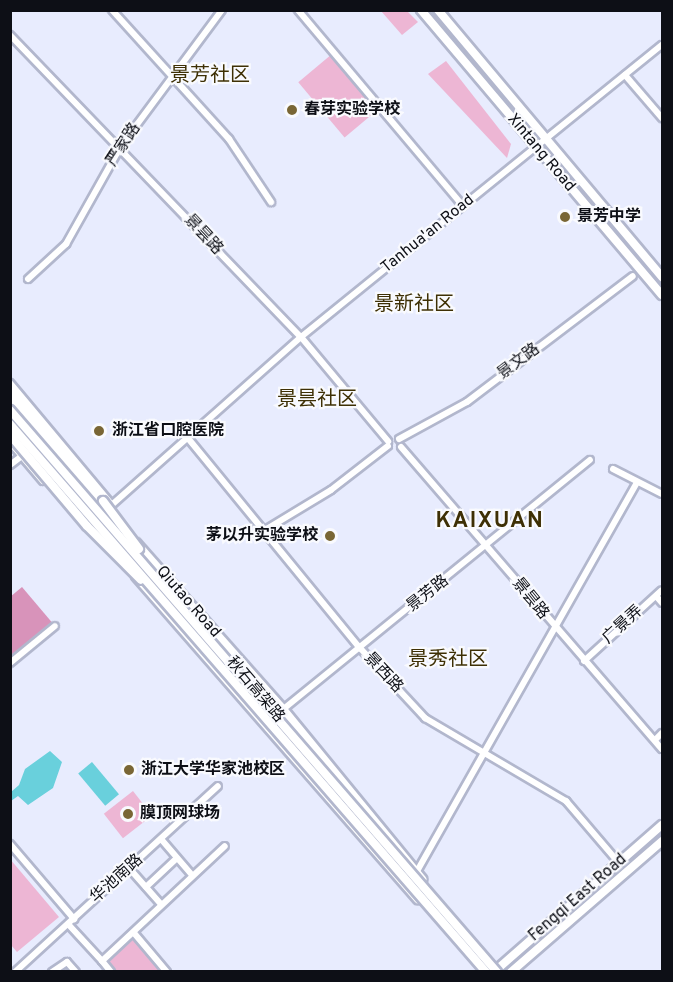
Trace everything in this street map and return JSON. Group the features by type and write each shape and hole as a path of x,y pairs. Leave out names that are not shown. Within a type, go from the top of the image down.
{"highway":[{"path":"10,391 125,525 152,570"},
{"name":"秋石高架路","path":"10,410 152,570 498,971"},
{"name":"秋石高架路","path":"10,424 432,910 482,972"},
{"path":"10,434 100,540 164,600"}],"main road":[{"name":"Xintang Road","path":"421,10 534,148 663,295"},
{"name":"Xintang Road","path":"438,10 545,143 663,277"},
{"name":"Qiutao Road","path":"10,400 110,507 283,709 498,971"},
{"name":"Qiutao Road","path":"10,434 482,972"},
{"name":"Fengqi East Road","path":"498,971 663,825"},
{"name":"Fengqi East Road","path":"511,972 663,841"}],"street":[{"path":"112,10 229,139 271,202"},
{"name":"严家路","path":"28,279 66,244 121,146 222,10"},
{"path":"298,10 463,206"},
{"name":"景昙路","path":"10,35 121,146 301,337 388,443"},
{"name":"Tanhua'an Road","path":"90,524 301,337 534,148 545,143 663,45"},
{"path":"626,75 663,118"},
{"name":"景文路","path":"388,443 467,402 633,276"},
{"path":"10,383 110,507"},
{"name":"景西路","path":"187,437 360,648 425,718 484,756 566,801 619,863"},
{"path":"265,530 331,490 388,443 393,451 401,447 399,439"},
{"path":"10,442 74,514 90,524"},
{"name":"景昙路","path":"401,447 487,544 555,629 663,749"},
{"path":"10,465 22,456"},
{"name":"景芳路","path":"263,725 590,460"},
{"path":"613,469 636,484 663,494"},
{"path":"416,873 636,484"},
{"name":"广景弄","path":"584,661 663,590"},
{"path":"656,596 663,603"},
{"path":"10,663 54,626"},
{"path":"655,740 663,733"},
{"name":"华池南路","path":"15,972 218,786"},
{"path":"161,839 192,875"},
{"path":"10,844 74,919"},
{"path":"102,961 134,933 135,926 225,846"},
{"path":"146,887 177,858"},
{"path":"129,868 160,903"},
{"path":"68,924 109,971"},
{"path":"134,933 167,972"},
{"path":"52,972 67,962 75,971"}],"shaded area":[{"path":"381,11 407,11 418,22 402,35"},
{"path":"332,54 378,109 345,137 298,82"},
{"path":"446,61 511,144 507,158 428,74"},
{"path":"22,587 55,626 10,662 10,597"},
{"name":"膜顶网球场","path":"133,791 152,815 123,838 104,814"},
{"path":"10,859 59,917 17,952 11,945"},
{"path":"134,933 167,971 111,971 102,961"}],"water":[{"path":"50,751 62,762 53,788 28,805 18,796 11,801 11,792 19,785 25,769"},
{"path":"92,762 119,794 105,806 78,774"}],"place":[{"name":"春芽实验学校","path":"292,110"},
{"name":"景芳中学","path":"565,217"},
{"name":"浙江省口腔医院","path":"99,431"},
{"name":"茅以升实验学校","path":"330,536"},
{"name":"浙江大学华家池校区","path":"129,770"},
{"name":"膜顶网球场","path":"128,814"}],"district":[{"name":"景芳社区","path":"210,76"},
{"name":"景新社区","path":"414,305"},
{"name":"景昙社区","path":"317,400"},
{"name":"KAIXUAN","path":"490,522"},
{"name":"景秀社区","path":"448,660"}]}
